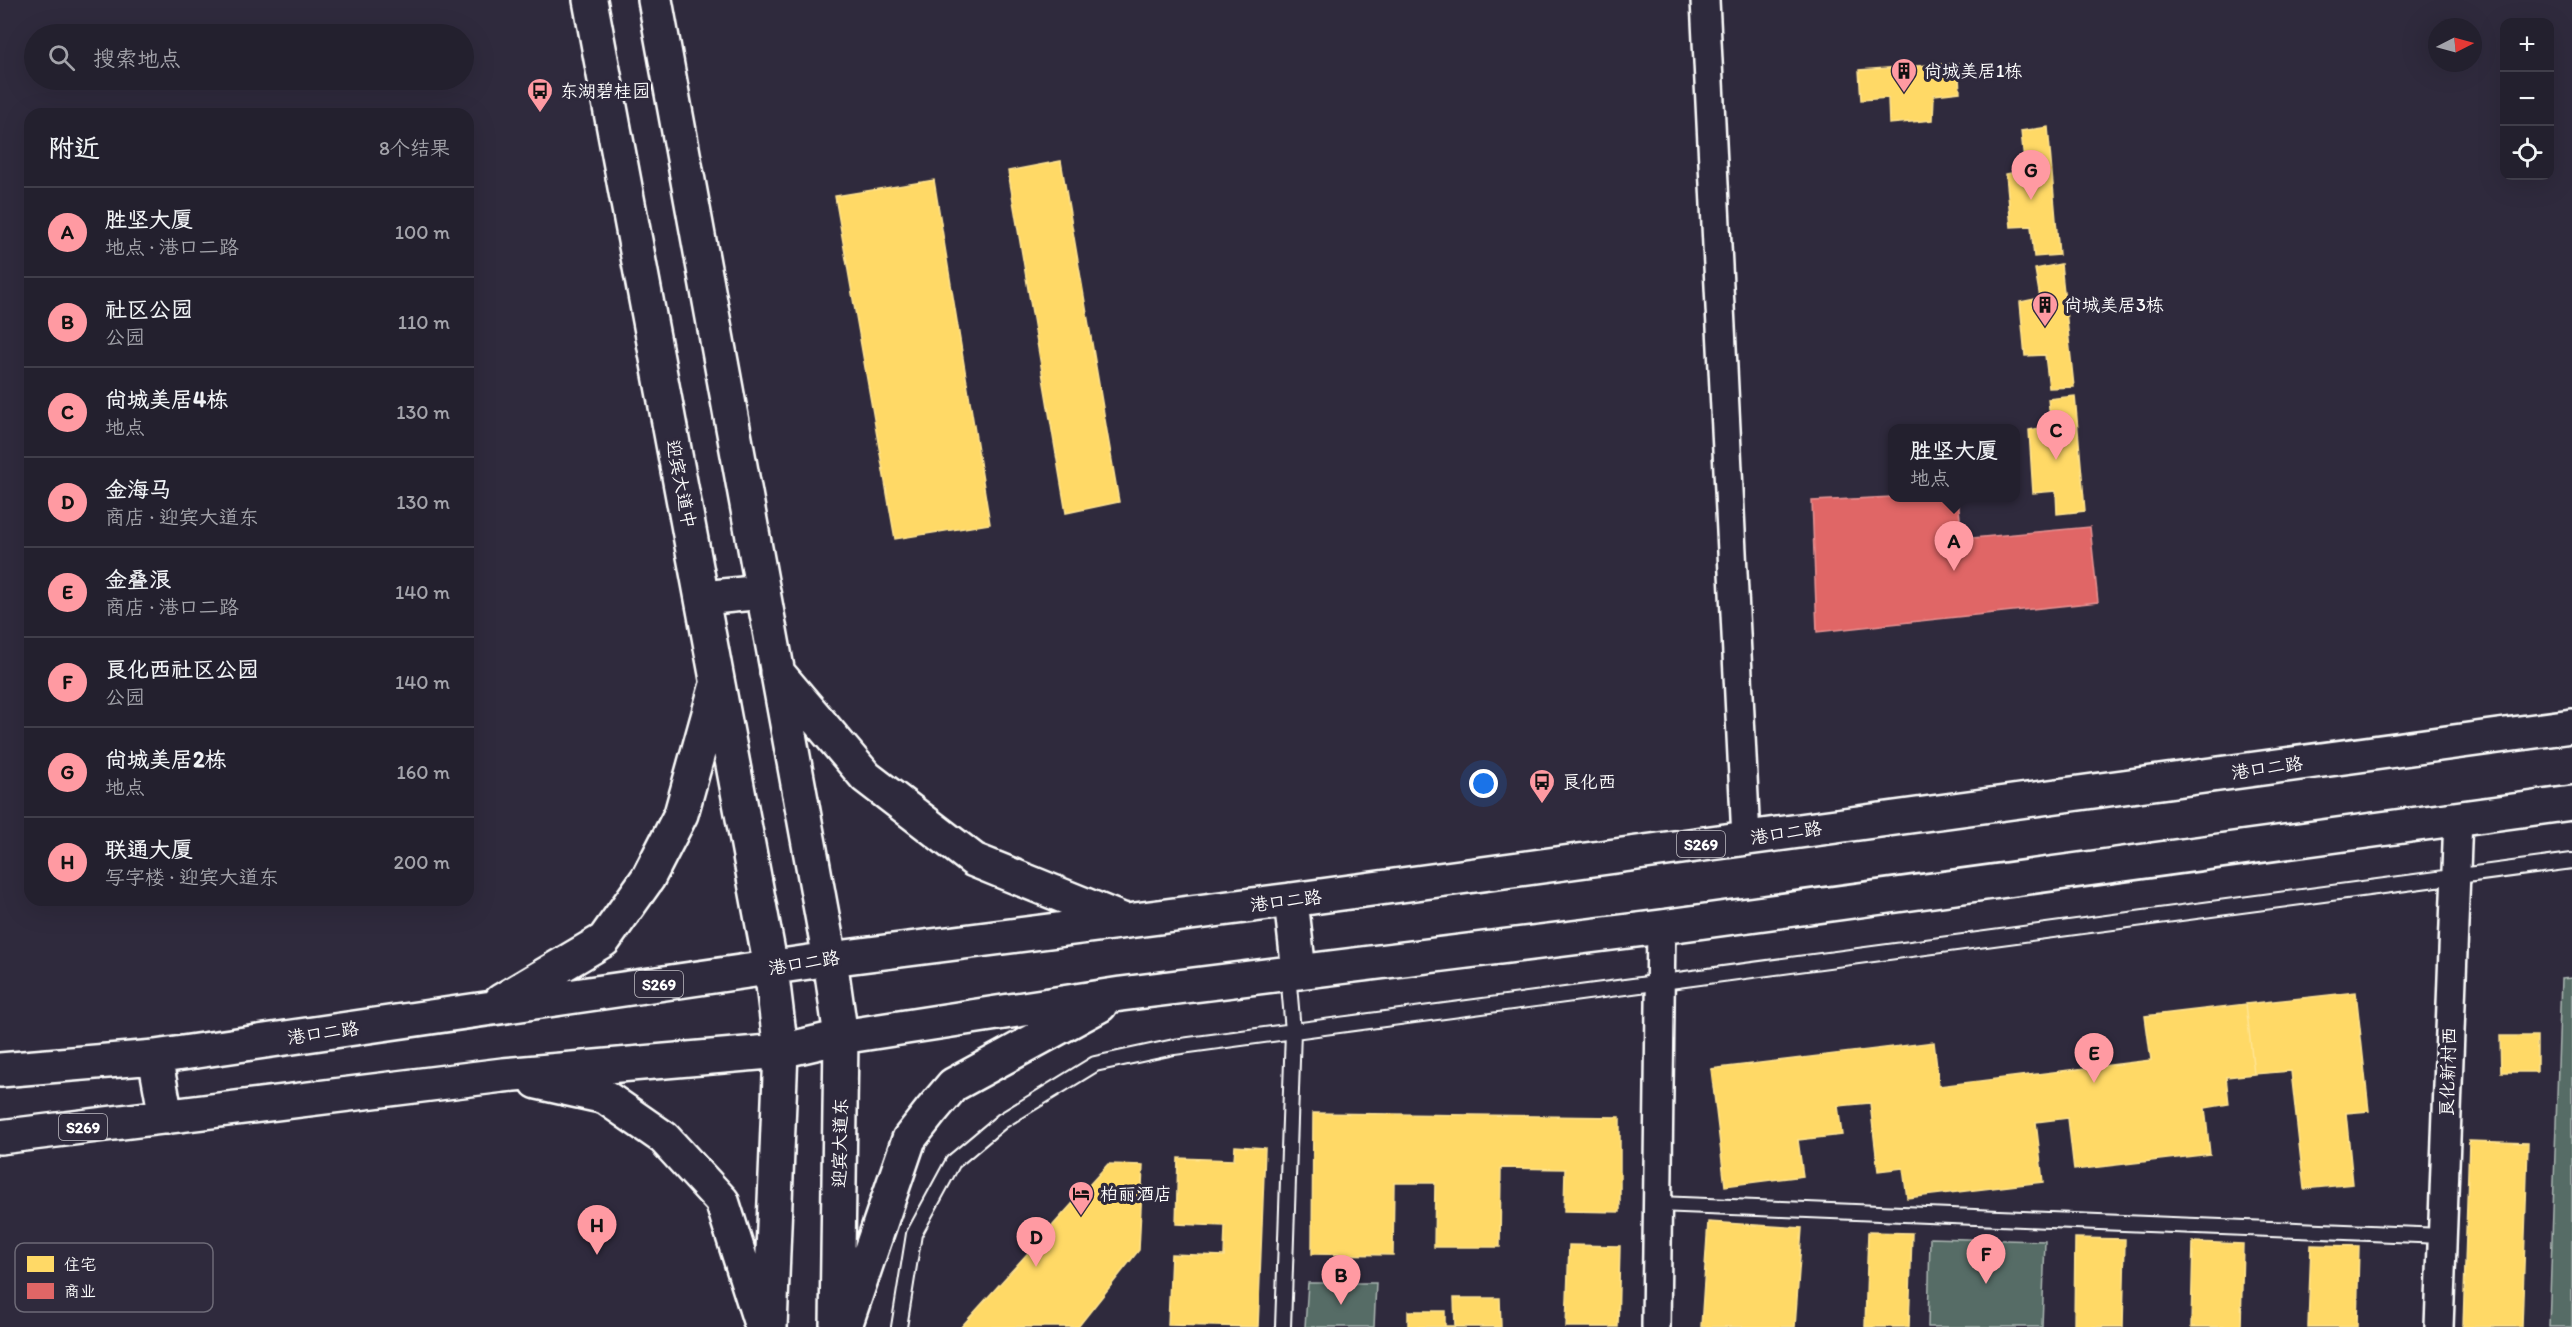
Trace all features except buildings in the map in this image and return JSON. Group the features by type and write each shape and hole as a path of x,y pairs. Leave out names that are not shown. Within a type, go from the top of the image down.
{"main road":[{"name":"迎宾大道中","path":"590,0 771,968"},
{"path":"655,0 830,959"},
{"path":"703,598 763,592"},
{"path":"777,671 866,777 974,860 1122,920"},
{"path":"488,1009 604,940 642,887 681,814 718,681"},
{"name":"港口二路","path":"0,1070 155,1057 830,959 1292,900 2572,726"},
{"name":"S269","path":"0,1137 502,1075 781,1051 841,1037 1121,994 1661,927 2572,802"},
{"path":"1292,900 1293,972"},
{"name":"迎宾大道东","path":"830,959 841,1037 837,1327"},
{"path":"770,1327 781,1051 771,968"},
{"path":"844,1327 909,1139 953,1085 1121,994"},
{"path":"155,1057 166,1117"},
{"path":"502,1075 604,1097 664,1138 722,1201 762,1327"}],"street":[{"path":"1705,0 1746,838"},
{"name":"良化新村西","path":"2439,1327 2458,817"},
{"path":"1656,1327 1661,927"}],"lane":[{"path":"899,1327 914,1234 953,1162 1002,1120 1095,1064 1174,1047 2572,861"},
{"path":"1283,1327 1293,972"},
{"path":"1658,1204 2442,1236"}],"green space":[{"path":"2572,978 2572,1327 2549,1327 2561,979"},
{"path":"1930,1238 2045,1241 2042,1327 1928,1327"},
{"path":"1308,1283 1376,1283 1374,1327 1305,1327"}],"place":[{"name":"尚城美居1栋","path":"1904,94"},
{"name":"东湖碧桂园","path":"540,114"},
{"name":"尚城美居2栋","path":"2031,200"},
{"name":"尚城美居3栋","path":"2045,328"},
{"name":"尚城美居4栋","path":"2056,460"},
{"name":"胜坚大厦","path":"1954,571"},
{"name":"良化西","path":"1542,805"},
{"name":"金叠浪","path":"2094,1083"},
{"name":"柏丽酒店","path":"1081,1217"},
{"name":"联通大厦","path":"597,1255"},
{"name":"金海马","path":"1036,1267"},
{"name":"良化西社区公园","path":"1986,1284"},
{"name":"社区公园","path":"1341,1305"}]}
